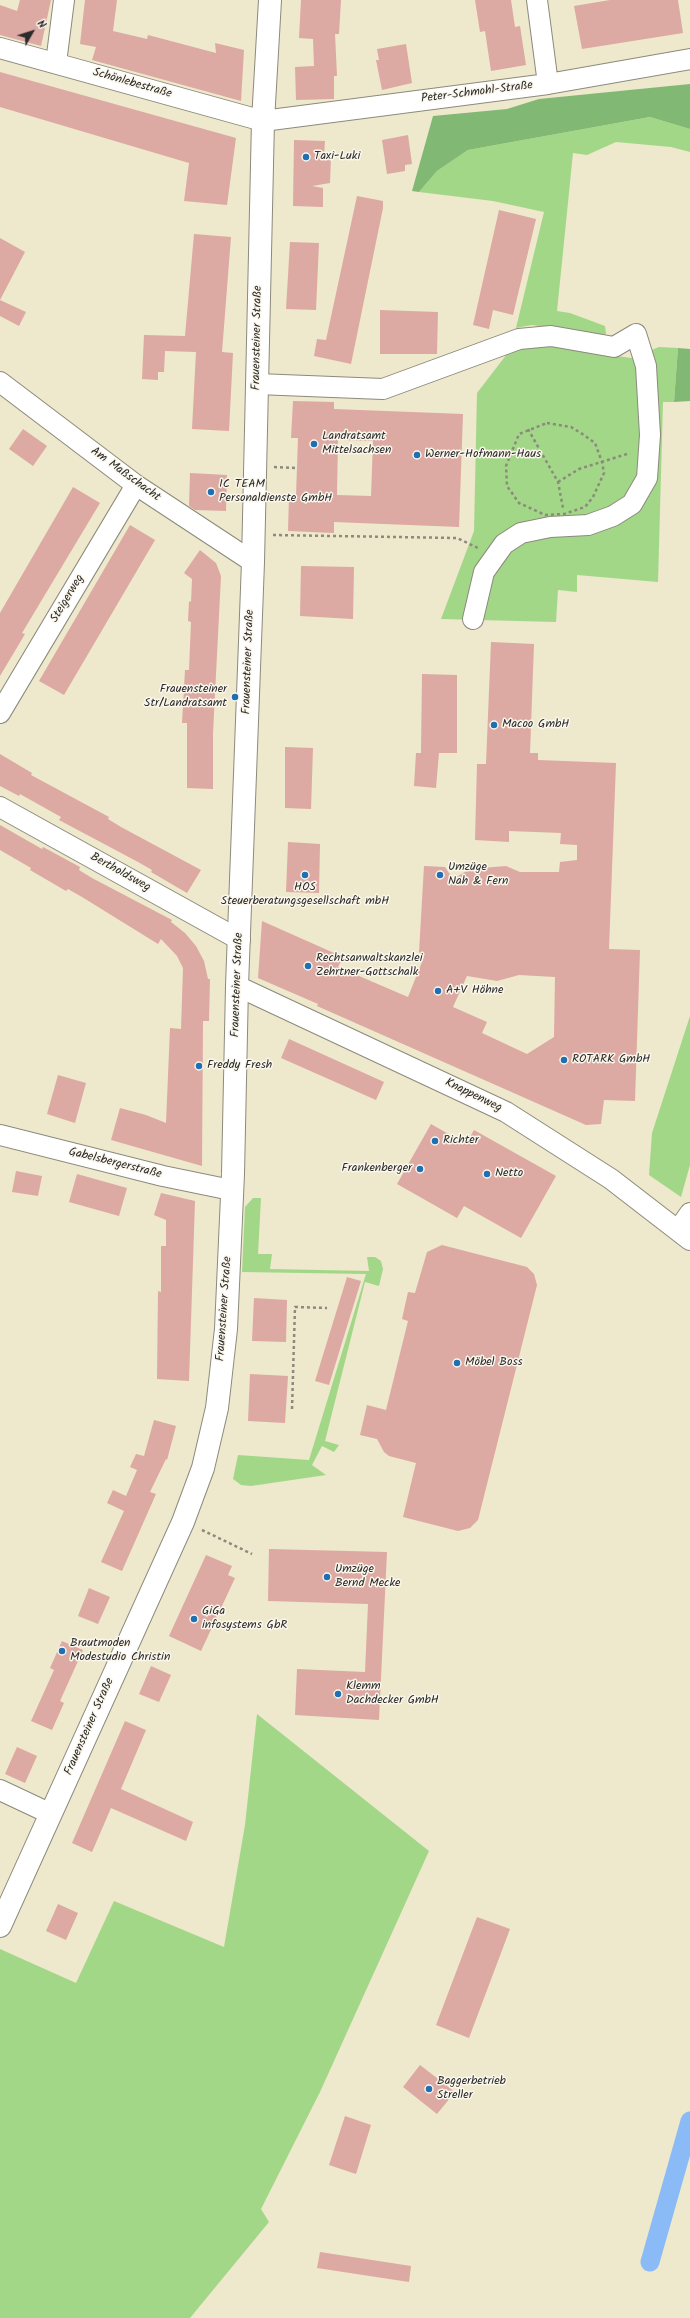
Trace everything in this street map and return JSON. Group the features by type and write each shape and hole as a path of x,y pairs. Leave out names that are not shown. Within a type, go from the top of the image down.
{"main road":[{"name":"Frauensteiner Straße","path":"2,1918 51,1814 183,1522 203,1468 217,1408 226,1329 254,535 263,121 270,0"}],"street":[{"path":"56,63 64,0"},
{"path":"537,0 548,84"},
{"name":"Schönlebestraße","path":"0,48 263,121"},
{"name":"Peter-Schmohl-Straße","path":"263,121 548,84 690,59"},
{"path":"257,384 383,389 519,339 551,336 614,347 636,334 646,366 649,446 647,478 632,504 613,516 588,525 565,520 521,533 504,544 484,572 473,619"},
{"name":"Am Maßschacht","path":"0,382 136,485 253,562"},
{"name":"Steigerweg","path":"0,714 136,485"},
{"name":"Bertholdsweg","path":"0,807 240,940"},
{"name":"Knappenweg","path":"237,986 410,1065 506,1112 611,1179 684,1235"},
{"name":"Gabelsbergerstraße","path":"0,1135 231,1190"},
{"path":"684,1235 690,1213"},
{"path":"0,1790 51,1814"}],"path":[{"path":"547,423 571,427 595,443 602,462 604,473 593,497 584,506 565,520 545,515 519,503 507,486 506,466 512,448 519,434 528,428 547,423"},
{"path":"528,428 558,482 565,520"},
{"path":"558,482 579,469 649,446"},
{"path":"254,535 457,538 495,555"},
{"path":"292,1409 295,1307 328,1308"},
{"path":"204,1531 252,1554"}],"green space":[{"path":"690,84 690,129 650,117 468,150 437,171 419,192 412,191 433,116 507,109 539,99"},
{"path":"650,117 690,129 690,152 671,147 616,142 587,155 573,153 557,311 570,313 605,326 606,334 600,335 532,325 516,328 544,212 493,201 419,192 437,171 468,150"},
{"path":"541,345 631,358 659,347 678,348 674,402 663,402 658,582 577,575 577,592 558,590 556,622 441,619 474,531 477,393 510,350"},
{"path":"678,348 690,349 690,401 674,402"},
{"path":"690,1016 690,1165 681,1197 649,1175 652,1133"},
{"path":"253,1198 261,1198 258,1254 272,1254 270,1269 369,1271 367,1257 375,1257 381,1261 383,1269 379,1286 365,1282 325,1441 339,1445 334,1452 322,1446 312,1465 326,1475 251,1486 241,1485 233,1479 238,1455 309,1460 366,1274 242,1272 245,1207"},
{"path":"257,1714 429,1851 320,2092 261,2209 269,2222 190,2318 0,2318 0,1949 76,1983 114,1901 224,1947 245,1825"}],"building":[{"path":"20,0 51,0 41,46 0,35 0,5 17,11"},
{"path":"85,0 117,0 113,31 147,39 148,35 216,53 215,43 244,50 241,101 92,60 96,47 80,44"},
{"path":"301,0 341,0 339,34 335,34 337,76 334,76 334,99 296,100 295,67 314,66 313,39 299,38"},
{"path":"475,0 511,0 515,27 520,26 526,65 491,71 485,31 480,32"},
{"path":"610,0 678,0 683,33 582,49 574,6"},
{"path":"406,44 412,83 382,90 376,60 379,60 377,49"},
{"path":"0,72 236,138 227,205 184,201 189,163 0,107"},
{"path":"408,135 412,164 405,165 405,171 387,174 382,140"},
{"path":"294,140 325,141 324,157 331,157 330,183 312,186 323,188 323,207 293,206"},
{"path":"357,196 383,201 383,208 351,364 314,356 317,339 326,340"},
{"path":"499,210 536,219 513,315 493,310 489,329 473,325"},
{"path":"194,234 231,237 222,352 233,353 229,431 192,429 196,352 165,351 164,372 158,372 158,380 142,379 144,335 185,336"},
{"path":"0,238 25,252 0,300"},
{"path":"290,242 319,243 316,310 286,309"},
{"path":"0,300 26,312 19,326 0,316"},
{"path":"380,310 438,312 437,354 380,354"},
{"name":"Werner-Hofmann-Haus","path":"293,401 334,402 334,409 463,414 459,527 334,522 334,533 288,531 289,496 296,496 298,438 291,438","holes":["338,440 373,441 371,496 337,495"]},
{"path":"23,429 47,446 33,466 9,449"},
{"path":"190,473 227,475 226,511 195,510 189,506"},
{"path":"73,487 100,503 22,633 25,634 0,676 0,613"},
{"path":"130,525 155,540 64,695 39,681"},
{"path":"200,550 216,563 221,576 213,733 213,789 187,788 187,723 182,723 185,670 189,670 191,622 188,621 192,579 184,573"},
{"path":"301,566 354,567 353,619 300,616"},
{"path":"491,642 534,644 530,753 538,753 538,760 616,763 609,949 640,950 635,1101 604,1100 601,1124 586,1125 317,1006 318,1004 258,978 262,921 343,957 338,967 408,997 424,957 419,952 424,866 445,867 453,879 470,869 506,866 520,872 559,872 560,862 577,860 577,845 560,844 561,833 509,831 509,842 475,840 477,764 486,764","holes":["519,975 555,977 554,1037 527,1054 482,1033 487,1022 453,1007 467,976 497,981"]},
{"path":"422,674 457,675 457,753 439,753 436,788 414,786 416,753 421,753"},
{"path":"285,747 313,748 311,809 285,808"},
{"path":"0,754 32,773 31,775 109,817 108,819 121,827 201,870 187,893 151,872 152,870 138,862 59,820 61,817 20,794 19,796 0,786"},
{"path":"0,825 42,849 43,847 80,867 79,870 92,878 172,920 171,922 185,933 196,946 204,961 208,979 210,979 209,1021 203,1021 202,1166 111,1140 120,1108 146,1115 166,1123 170,1028 181,1029 183,968 177,956 161,939 158,944 82,897 68,889 66,891 30,870 31,868 0,850"},
{"path":"288,842 320,844 319,893 286,892"},
{"path":"289,1039 384,1082 376,1100 281,1058"},
{"path":"58,1075 86,1083 75,1123 47,1114"},
{"path":"431,1124 466,1144 474,1130 556,1176 521,1238 464,1206 457,1218 397,1184"},
{"path":"16,1171 42,1176 38,1196 12,1192"},
{"path":"77,1174 127,1188 119,1216 69,1202"},
{"path":"161,1193 195,1201 189,1381 157,1379 158,1291 161,1292 161,1246 166,1246 166,1220 154,1215"},
{"name":"Möbel Boss","path":"442,1245 527,1267 534,1274 537,1285 478,1520 470,1528 458,1531 403,1517 416,1463 389,1456 384,1452 377,1439 360,1435 367,1405 386,1410 408,1321 402,1319 408,1292 415,1293 427,1252"},
{"path":"347,1277 361,1281 329,1385 315,1381"},
{"path":"254,1298 287,1300 286,1342 252,1341"},
{"path":"250,1374 288,1376 285,1423 248,1421"},
{"path":"154,1420 176,1426 167,1460 166,1459 150,1492 156,1494 122,1571 101,1562 124,1511 107,1503 113,1490 126,1496 137,1470 130,1467 136,1454 144,1456"},
{"path":"269,1549 387,1552 379,1720 295,1715 297,1669 365,1672 368,1604 268,1601"},
{"path":"206,1555 232,1566 228,1575 235,1578 201,1651 169,1636"},
{"path":"89,1588 110,1597 98,1624 78,1616"},
{"path":"62,1641 83,1650 60,1701 64,1703 52,1730 31,1721 54,1670 50,1668"},
{"path":"151,1666 171,1675 159,1702 139,1694"},
{"path":"125,1721 146,1730 121,1789 193,1822 186,1841 111,1808 92,1852 72,1843"},
{"path":"17,1747 37,1756 25,1783 5,1774"},
{"path":"58,1904 78,1913 66,1940 46,1931"},
{"path":"477,1917 510,1929 469,2038 436,2025"},
{"name":"Baggerbetrieb Streller","path":"420,2065 455,2092 437,2114 403,2087"},
{"path":"345,2116 371,2125 356,2174 329,2165"},
{"path":"320,2252 411,2266 409,2282 317,2268"}],"waterway":[{"path":"650,2262 690,2121"}],"place":[{"name":"Taxi-Luki","path":"306,157"},
{"name":"Landratsamt Mittelsachsen","path":"314,444"},
{"name":"Werner-Hofmann-Haus","path":"417,455"},
{"name":"IC TEAM Personaldienste GmbH","path":"211,492"},
{"name":"Frauensteiner Str/Landratsamt","path":"235,697"},
{"name":"Macoo GmbH","path":"494,725"},
{"name":"HOS Steuerberatungsgesellschaft mbH","path":"305,875"},
{"name":"Umzüge Nah & Fern","path":"440,875"},
{"name":"Rechtsanwaltskanzlei Zehrtner-Gottschalk","path":"308,966"},
{"name":"A+V Höhne","path":"438,991"},
{"name":"ROTARK GmbH","path":"564,1060"},
{"name":"Freddy Fresh","path":"199,1066"},
{"name":"Richter","path":"435,1141"},
{"name":"Frankenberger","path":"420,1169"},
{"name":"Netto","path":"487,1174"},
{"name":"Möbel Boss","path":"457,1363"},
{"name":"Umzüge Bernd Mecke","path":"327,1577"},
{"name":"GiGa infosystems GbR","path":"194,1619"},
{"name":"Brautmoden Modestudio Christin","path":"62,1651"},
{"name":"Klemm Dachdecker GmbH","path":"338,1694"},
{"name":"Baggerbetrieb Streller","path":"429,2089"}]}
